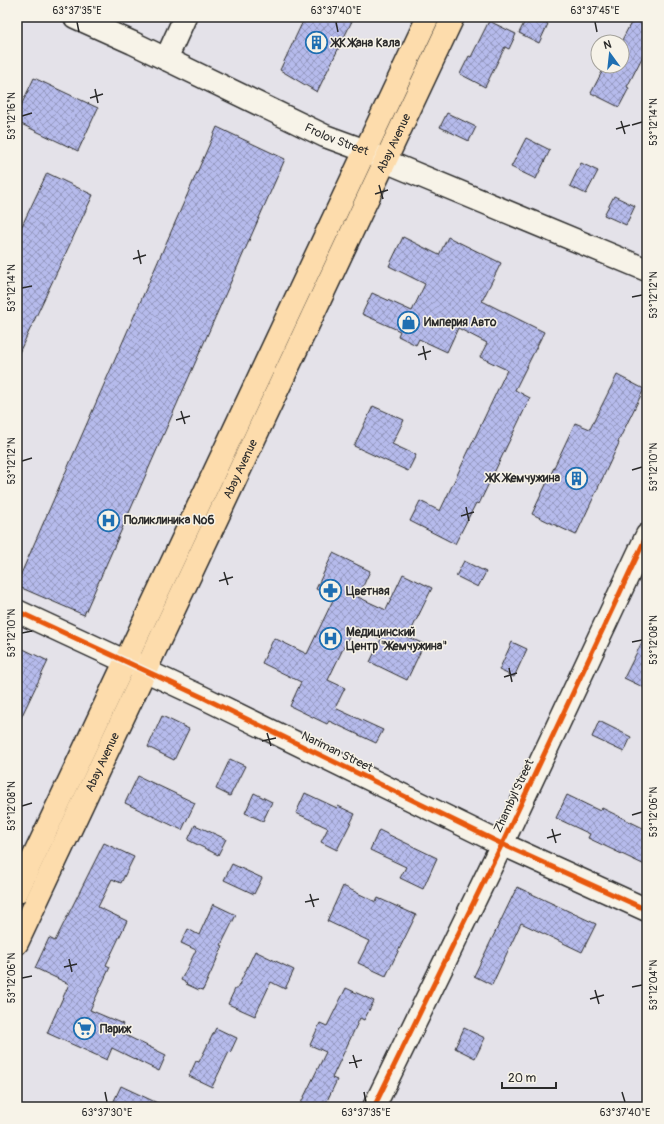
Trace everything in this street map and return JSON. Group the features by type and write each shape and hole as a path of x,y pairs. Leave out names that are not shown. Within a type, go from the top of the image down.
{"main road":[{"name":"Abay Avenue","path":"17,892 428,17"},
{"name":"Abay Avenue","path":"17,943 452,17"}],"street":[{"name":"Frolov Street","path":"75,17 325,136 340,140 385,161 647,270"},
{"path":"166,59 185,17"},
{"name":"Zhambyl Street","path":"374,1107 502,844 647,535"},
{"name":"Nariman Street","path":"17,611 145,670 502,844 647,910"}],"building":[{"name":"ЖК Жана Кала","path":"305,17 354,17 317,92 280,70"},
{"path":"527,17 534,17 548,24 539,43 519,33"},
{"path":"634,17 647,22 647,48 627,87 629,88 619,107 591,93 601,74 630,74 630,34 625,34"},
{"path":"489,21 516,34 509,49 505,47 485,87 460,74 469,56 471,57"},
{"path":"34,78 98,108 78,151 17,122 17,114"},
{"path":"447,113 476,127 469,141 440,127"},
{"path":"217,127 285,159 84,615 17,586 17,583"},
{"path":"526,138 550,150 536,179 511,167"},
{"path":"581,163 598,171 586,194 570,186"},
{"path":"47,173 93,195 17,357 17,236"},
{"path":"614,196 635,206 626,225 604,215"},
{"path":"403,237 439,255 448,237 501,263 482,301 544,332 515,390 530,398 479,504 476,503 455,544 410,521 420,501 440,511 507,370 480,357 487,343 458,328 447,352 419,339 416,345 398,336 400,331 362,314 372,293 412,311 425,284 389,266"},
{"name":"ЖК Жемчужина","path":"617,375 644,389 576,535 532,514 575,423 590,429"},
{"path":"373,406 404,420 392,444 416,455 408,471 354,446"},
{"name":"Медицинский Центр \"Жемчужина\"","path":"333,553 370,571 358,597 386,610 403,574 432,588 408,637 424,644 407,680 370,662 381,639 354,626 328,680 345,688 335,708 383,730 376,743 329,721 327,724 290,706 301,682 262,663 274,638 307,654 334,598 316,589"},
{"path":"464,561 486,572 478,587 456,576"},
{"path":"647,632 647,689 624,678"},
{"path":"512,642 527,649 514,677 499,670"},
{"path":"17,646 48,661 17,726"},
{"path":"162,716 189,729 174,760 148,747"},
{"path":"599,721 631,737 624,752 592,737"},
{"path":"230,759 245,766 230,796 216,789"},
{"path":"138,776 195,803 182,830 125,803"},
{"path":"254,793 272,802 263,821 245,813"},
{"path":"305,793 337,808 338,806 355,814 337,850 321,842 328,828 296,813"},
{"path":"567,795 600,811 602,808 647,830 647,866 588,838 590,834 556,818"},
{"path":"195,825 226,839 218,855 188,840"},
{"path":"379,830 437,858 423,889 400,878 406,867 370,850"},
{"path":"104,843 134,857 121,883 112,879 98,907 127,921 106,965 110,967 90,1010 123,1024 119,1032 166,1055 159,1071 112,1048 107,1060 47,1033 69,984 35,968 49,938 55,941"},
{"path":"232,864 262,878 254,894 224,880"},
{"path":"343,886 376,902 378,898 416,915 386,976 358,963 369,941 327,921"},
{"path":"517,887 596,924 582,952 521,923 492,985 474,976"},
{"path":"213,904 236,915 221,945 223,946 203,990 199,990 181,980 196,950 181,943 188,929 199,935"},
{"path":"255,951 294,970 285,989 271,982 255,1016 228,1004 235,989 237,989"},
{"path":"346,988 374,1001 364,1020 360,1018 332,1078 337,1080 324,1107 299,1107 326,1052 310,1045 320,1023 327,1026"},
{"path":"216,1028 237,1038 212,1087 189,1076 196,1061 199,1062"},
{"path":"464,1028 485,1038 475,1058 455,1048"},
{"path":"121,1086 166,1107 111,1107"}],"cycle path":[{"path":"374,1107 502,844 647,535"},
{"path":"17,611 202,697 502,844 647,910"}],"place":[{"name":"ЖК Жана Кала","path":"317,43"},
{"name":"Империя Авто","path":"408,322"},
{"name":"ЖК Жемчужина","path":"576,478"},
{"name":"Поликлиника №6","path":"109,520"},
{"name":"Цветная","path":"331,591"},
{"name":"Медицинский Центр \"Жемчужина\"","path":"331,639"},
{"name":"Париж","path":"85,1029"}]}
